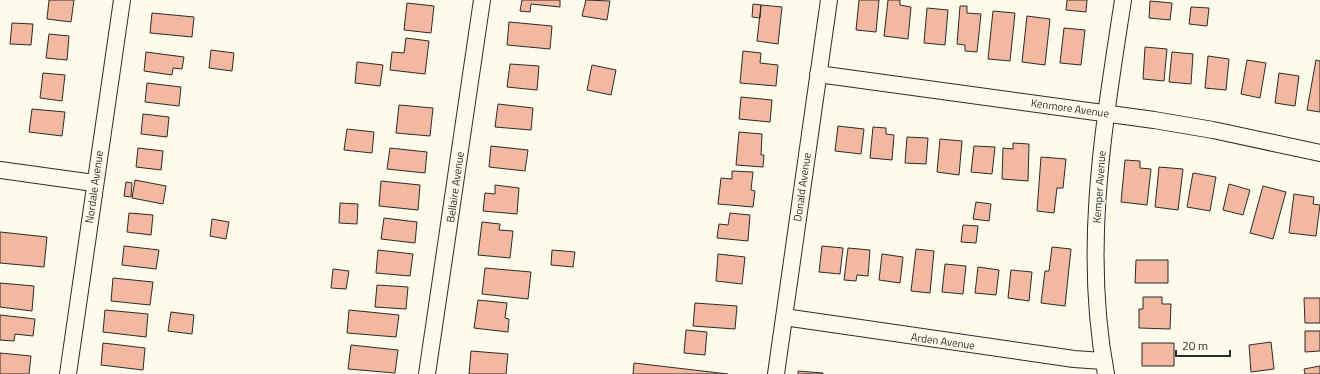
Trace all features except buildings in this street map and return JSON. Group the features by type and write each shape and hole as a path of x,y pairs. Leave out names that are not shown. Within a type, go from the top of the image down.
{"street":[{"name":"Nordale Avenue","path":"68,374 94,183 122,0"},
{"name":"Bellaire Avenue","path":"428,374 482,0"},
{"name":"Donald Avenue","path":"776,374 829,0"},
{"name":"Kemper Avenue","path":"1104,368 1098,307 1095,245 1097,185 1123,0"},
{"name":"Kenmore Avenue","path":"818,74 916,86 1106,113 1213,130 1320,153"},
{"path":"0,170 94,183"},
{"name":"Arden Avenue","path":"784,316 1074,359 1104,368"}]}
